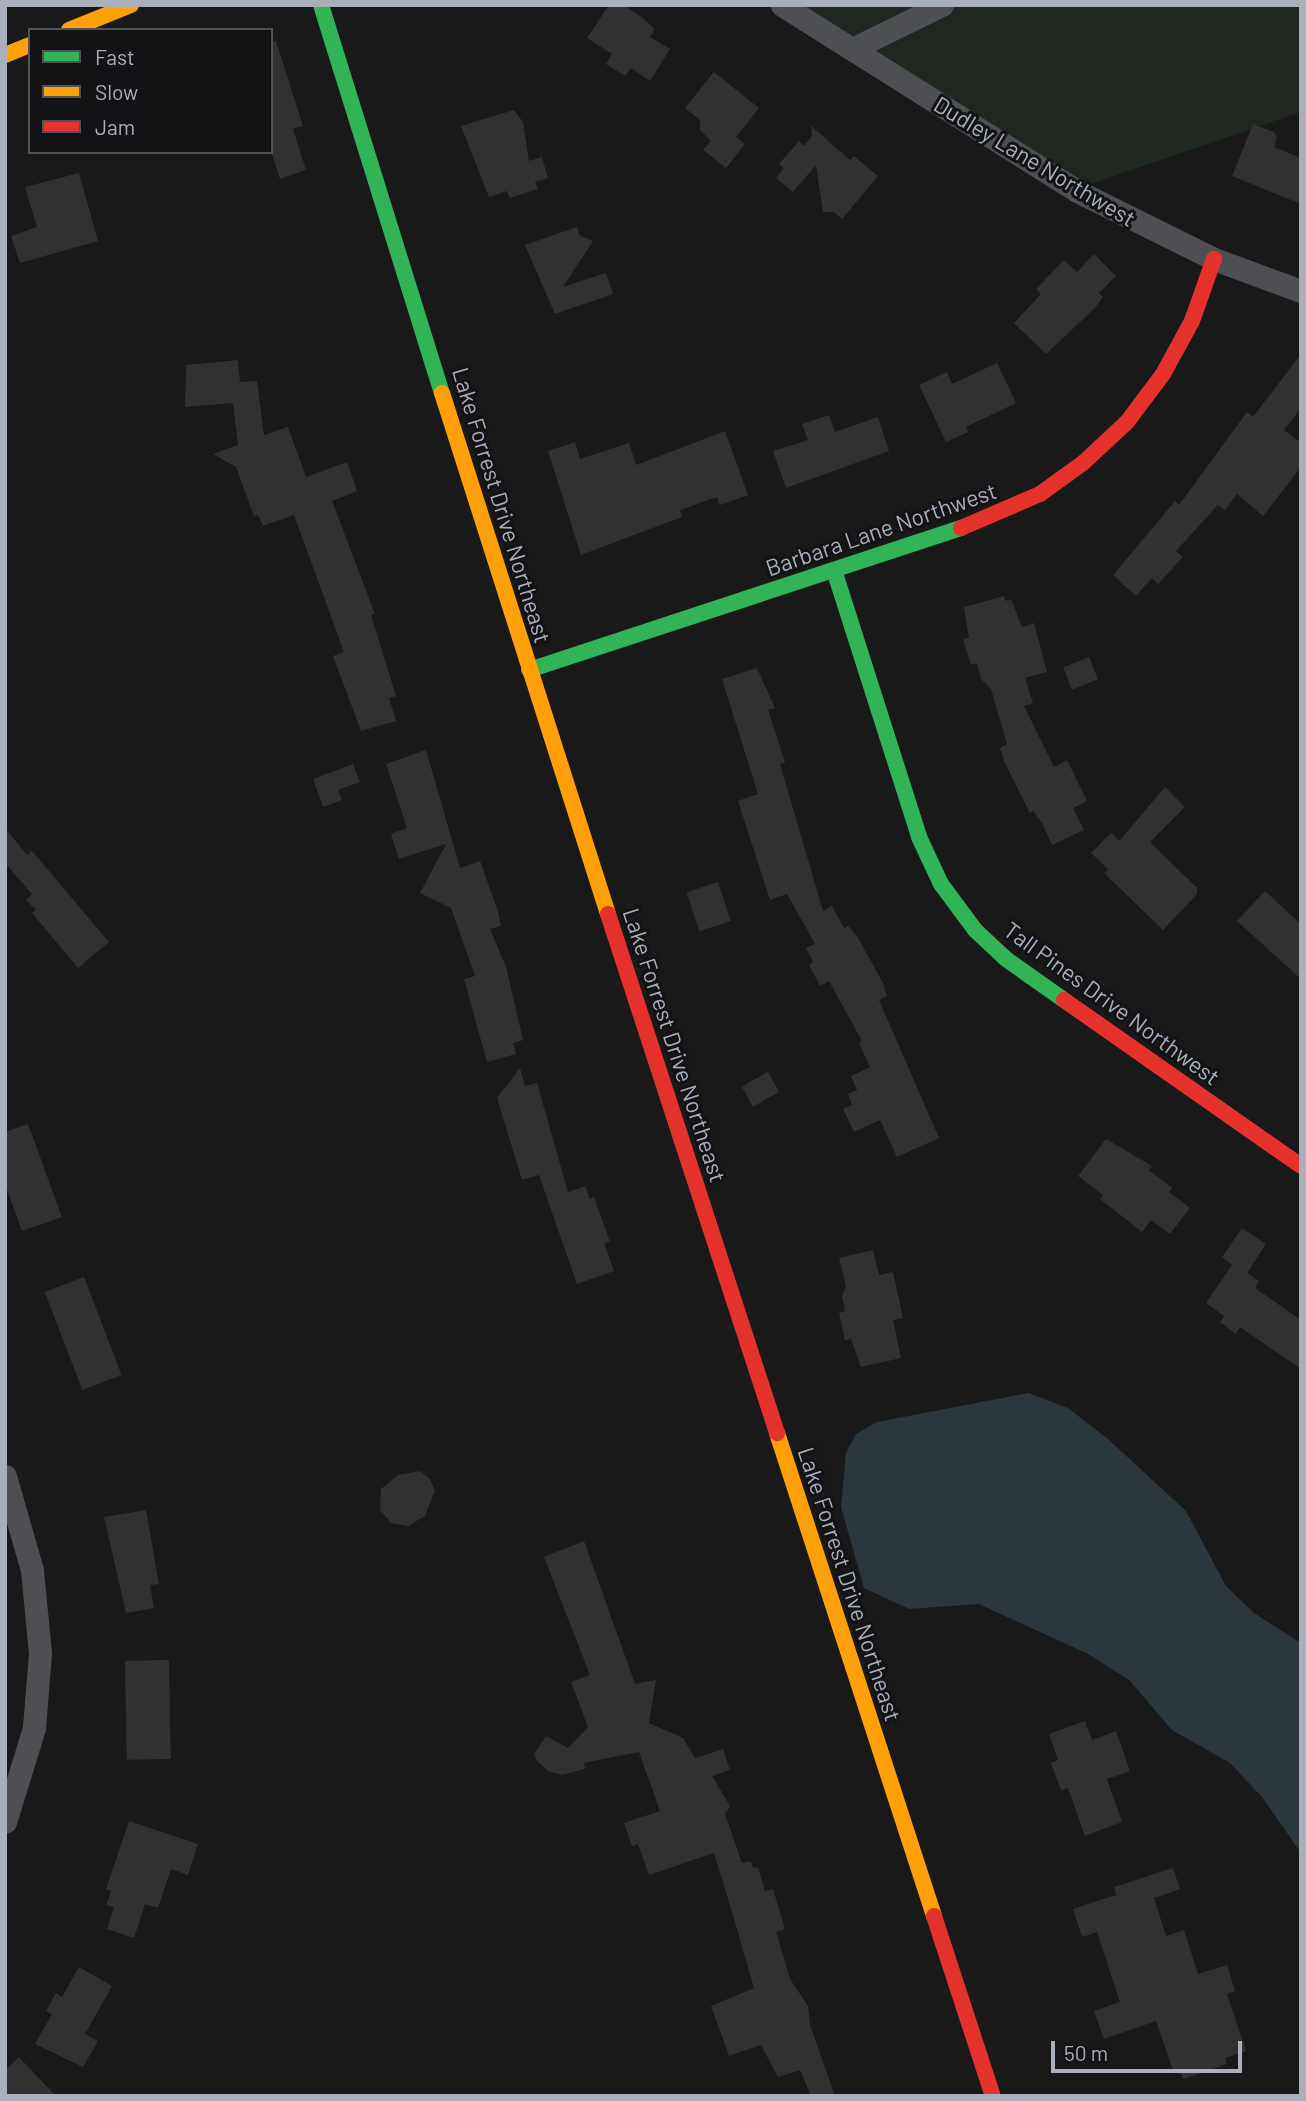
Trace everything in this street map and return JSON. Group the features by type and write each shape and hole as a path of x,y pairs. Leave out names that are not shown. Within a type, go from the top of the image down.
{"street":[{"path":"74,28 131,5"},
{"name":"Lake Forrest Drive Northeast","path":"321,5 529,670 993,2096"},
{"name":"Dudley Lane Northwest","path":"782,5 1077,191 1213,258 1301,290"},
{"path":"852,49 942,5"},
{"path":"5,55 28,47"},
{"name":"Barbara Lane Northwest","path":"529,670 993,518 1040,494 1083,463 1127,422 1163,374 1192,321 1213,258"},
{"name":"Tall Pines Drive Northwest","path":"835,570 919,837 941,884 975,930 1006,959 1301,1166"},
{"path":"5,1476 32,1570 40,1653 34,1728 5,1822"}],"shaded area":[{"path":"801,5 1301,5 1301,112 1073,190"},
{"path":"1028,1393 1068,1408 1108,1439 1186,1511 1226,1586 1254,1613 1301,1643 1301,1853 1262,1797 1230,1763 1172,1730 1129,1680 1088,1654 979,1604 909,1609 864,1588 841,1507 846,1453 856,1434 877,1422"}],"building":[{"path":"609,5 623,5 643,18 655,29 650,37 670,49 650,81 631,68 625,76 606,64 612,54 587,38"},
{"path":"273,41 276,41 303,126 293,129 306,170 280,179 272,154"},
{"path":"714,72 759,108 736,137 745,144 726,168 703,150 711,141 700,130 700,120 685,108"},
{"path":"514,110 523,122 529,161 542,157 548,178 535,182 538,189 510,198 507,191 489,197 461,126"},
{"path":"1253,124 1274,132 1277,138 1274,147 1301,158 1301,204 1232,176"},
{"path":"811,126 850,160 854,156 878,176 842,219 834,212 823,212 816,165 793,192 776,178 784,168 779,164 799,141 804,146 812,136"},
{"path":"79,173 98,241 20,263 11,236 37,227 25,187"},
{"path":"577,227 580,236 593,241 563,287 606,273 613,294 555,314 525,245"},
{"path":"1094,254 1116,276 1099,293 1103,297 1095,308 1046,354 1014,323 1041,294 1036,289 1064,260 1077,272"},
{"path":"1301,354 1301,408 1284,430 1301,443 1301,467 1263,516 1237,494 1225,510 1218,505 1176,551 1183,557 1158,584 1152,578 1136,596 1113,575 1175,501 1179,505 1247,412 1253,417"},
{"path":"238,360 240,382 257,381 264,435 288,427 306,477 347,462 357,491 332,501 375,614 371,615 396,696 389,698 396,721 361,731 333,656 344,652 294,515 263,526 258,515 254,516 236,467 213,454 238,445 233,403 185,407 186,365"},
{"path":"997,363 1016,403 966,427 968,432 946,442 919,385 947,372 952,384"},
{"path":"829,415 835,432 878,417 889,451 786,488 773,451 808,440 802,424"},
{"path":"725,431 748,495 720,505 717,497 680,510 682,517 581,555 548,451 575,442 580,459 629,443 636,465"},
{"path":"1004,596 1005,601 1011,599 1022,627 1034,623 1047,672 1025,678 1033,703 1024,706 1054,767 1067,760 1087,801 1073,808 1084,830 1052,845 1042,823 1033,811 1030,813 1004,761 1000,748 1007,744 991,689 981,679 977,663 971,665 963,639 969,638 964,607"},
{"path":"1089,657 1098,679 1072,690 1063,667"},
{"path":"757,668 775,708 768,710 785,762 780,764 823,911 832,906 844,928 848,926 857,936 883,983 887,996 879,1000 939,1138 897,1157 880,1120 854,1132 843,1109 852,1105 848,1094 857,1090 851,1076 870,1067 859,1043 862,1041 829,981 820,986 809,965 813,962 806,948 815,944 787,894 770,900 738,801 758,794 722,679"},
{"path":"426,750 460,868 480,861 501,926 490,929 506,967 523,1040 513,1043 516,1054 487,1062 464,979 475,976 451,908 420,893 446,844 399,859 391,834 407,828 386,764"},
{"path":"353,764 360,782 338,790 342,800 323,807 313,779"},
{"path":"1165,787 1185,807 1150,842 1197,888 1197,894 1163,930 1104,873 1108,869 1091,853 1111,833 1119,841"},
{"path":"5,828 27,855 32,851 109,942 78,968 32,913 36,910 26,900 32,894 5,863"},
{"path":"718,882 731,921 699,931 687,892"},
{"path":"1265,891 1301,924 1301,979 1237,921"},
{"path":"520,1068 525,1086 537,1083 568,1192 585,1186 590,1199 594,1197 610,1242 604,1243 614,1271 577,1284 539,1175 522,1180 497,1098"},
{"path":"768,1072 779,1092 753,1107 742,1087"},
{"path":"28,1124 62,1217 22,1231 5,1184 5,1132"},
{"path":"1106,1139 1152,1166 1149,1170 1172,1188 1169,1192 1190,1208 1170,1234 1151,1220 1142,1232 1100,1199 1103,1195 1078,1176"},
{"path":"1242,1228 1266,1244 1247,1273 1259,1281 1255,1288 1301,1320 1301,1369 1240,1327 1236,1334 1220,1322 1224,1316 1206,1303 1232,1265 1222,1257"},
{"path":"873,1250 879,1275 893,1272 903,1318 893,1320 901,1358 861,1367 851,1339 845,1340 839,1313 845,1311 842,1296 846,1286 839,1258"},
{"path":"84,1277 122,1375 82,1390 45,1292"},
{"path":"420,1471 430,1479 435,1491 425,1516 408,1526 391,1523 380,1510 381,1489 398,1475"},
{"path":"146,1510 159,1584 150,1585 154,1608 126,1613 104,1517"},
{"path":"584,1541 635,1684 656,1680 649,1723 683,1738 695,1758 723,1749 730,1770 712,1776 730,1806 725,1814 742,1863 751,1861 753,1868 758,1867 765,1891 773,1889 785,1929 776,1932 790,1979 808,2006 810,2025 835,2096 811,2096 800,2070 778,2077 761,2045 729,2056 711,2006 754,1988 732,1912 714,1853 649,1875 638,1844 632,1846 624,1823 660,1811 639,1752 584,1763 585,1769 562,1775 548,1771 537,1761 534,1754 546,1736 568,1748 588,1727 571,1682 590,1675 544,1557"},
{"path":"169,1660 171,1759 127,1760 125,1661"},
{"path":"1085,1721 1092,1740 1116,1731 1130,1771 1107,1779 1122,1822 1085,1836 1068,1788 1061,1790 1051,1763 1058,1760 1049,1734"},
{"path":"129,1821 198,1844 188,1875 171,1869 158,1908 145,1904 134,1938 107,1929 114,1907 106,1905 111,1891 106,1889"},
{"path":"1173,1868 1180,1889 1154,1898 1166,1936 1184,1930 1198,1974 1227,1965 1235,1991 1227,1994 1246,2051 1225,2058 1227,2064 1183,2079 1179,2068 1173,2070 1156,2021 1104,2039 1094,2011 1120,2002 1097,1932 1082,1937 1073,1909 1116,1895 1114,1887"},
{"path":"79,1967 112,1986 85,2034 98,2041 83,2067 35,2044 52,2014 46,2011 56,1993 62,1997"},
{"path":"19,2057 56,2096 5,2096 5,2070"}],"traffic: fast":[{"path":"321,5 442,393"},
{"path":"529,670 961,528"},
{"path":"834,570 919,837 941,884 975,930 1006,959 1064,1000"}],"traffic: slow":[{"path":"74,28 131,5"},
{"path":"5,55 28,46"},
{"path":"442,393 608,914"},
{"path":"777,1433 934,1916"}],"traffic: jam":[{"path":"961,528 1040,494 1083,463 1127,422 1163,374 1192,321 1214,259"},
{"path":"608,914 777,1433"},
{"path":"1064,1000 1301,1166"},
{"path":"934,1916 993,2096"}]}
